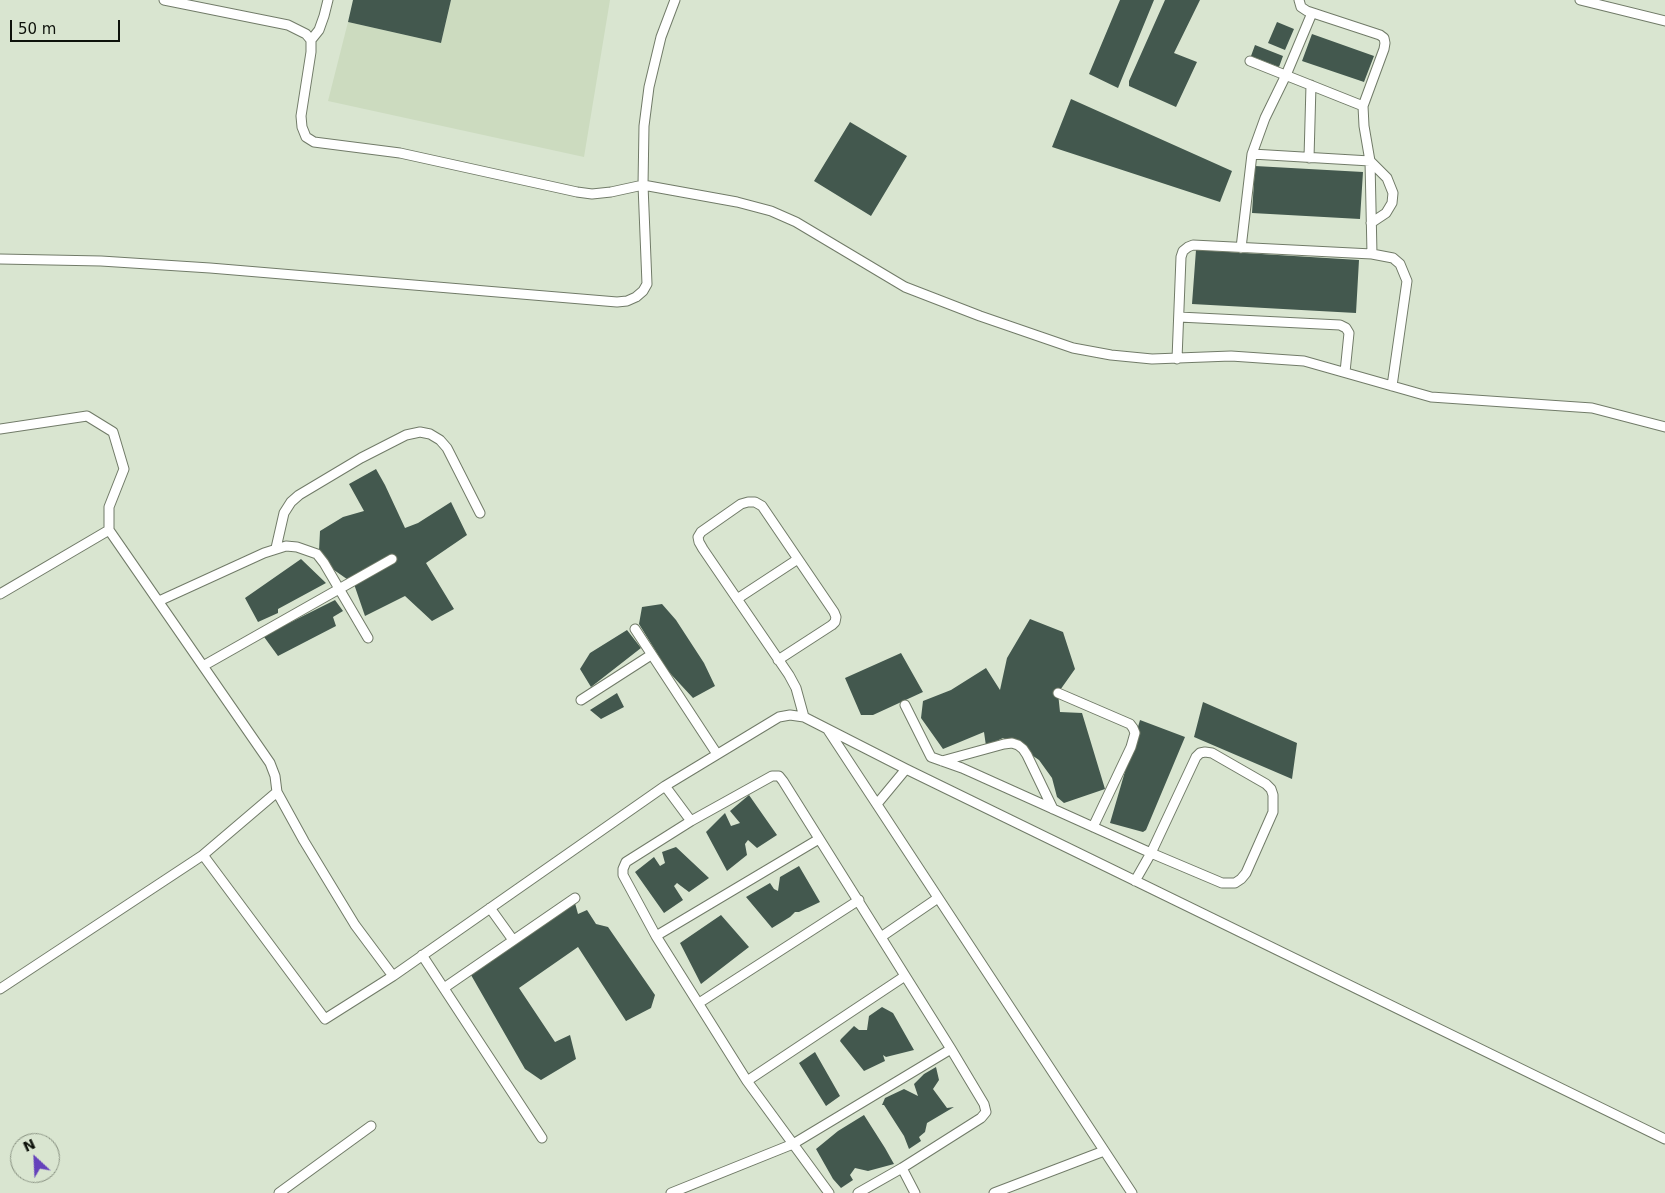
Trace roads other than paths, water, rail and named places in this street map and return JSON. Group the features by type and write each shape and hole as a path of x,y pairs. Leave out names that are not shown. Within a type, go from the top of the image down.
{"lane":[{"path":"164,0 288,25 306,34 312,40"},
{"path":"328,0 324,16 312,40 301,116 302,127 306,137 314,142 400,153 585,193 611,192 643,185 737,202 771,211 796,222 905,287 980,316 1073,348 1111,355 1152,359 1230,356 1304,361 1431,397 1592,408 1665,428"},
{"path":"0,259 101,261 210,268 607,301 627,301 636,298 643,291 646,284 643,185 644,126 649,87 661,37 675,0"},
{"path":"1299,0 1301,7 1312,13 1380,35 1384,38 1384,49 1363,106 1364,126 1370,161 1372,254"},
{"path":"1580,0 1665,21"},
{"path":"1241,248 1252,154 1265,118 1286,75 1312,13"},
{"path":"1250,61 1363,106"},
{"path":"1309,158 1311,85"},
{"path":"1252,154 1370,161 1387,178 1393,194 1392,203 1386,213 1371,222"},
{"path":"1177,358 1181,257 1183,251 1193,245 1372,254 1393,258 1400,264 1407,281 1392,386"},
{"path":"1179,317 1340,325 1346,328 1349,333 1345,372"},
{"path":"0,429 87,416 113,432 124,469 109,507 110,530 270,763 275,776 277,792 355,925 393,976"},
{"path":"276,548 284,513 291,502 299,495 360,458 406,435 420,432 430,434 448,448 480,513"},
{"path":"778,660 835,622 834,612 762,506 755,502 741,504 701,532 698,537 703,549 796,688 804,717"},
{"path":"0,594 110,530"},
{"path":"159,601 276,548 286,546 297,547 317,554 368,638"},
{"path":"203,666 392,559"},
{"path":"737,599 798,559"},
{"path":"635,629 717,754"},
{"path":"582,700 652,655"},
{"path":"1058,693 1130,724 1135,733 1131,748 1093,827"},
{"path":"905,705 931,757 962,768 1151,853 1222,883 1235,883 1246,873 1273,812 1274,795 1271,789 1266,784 1212,753 1200,754 1196,757 1151,853 1135,881"},
{"path":"203,855 325,1019 393,976 665,786 779,717 790,715 804,717 906,770 1665,1139"},
{"path":"828,730 1132,1193"},
{"path":"942,761 1004,744 1012,743 1018,745 1027,754 1053,809"},
{"path":"877,804 906,770"},
{"path":"829,1193 747,1081 656,936 622,875 626,862 691,821 772,776 779,776 784,781 984,1104 986,1112 981,1118 902,1168 858,1193"},
{"path":"665,786 691,821"},
{"path":"0,989 203,855 277,792"},
{"path":"656,936 820,839"},
{"path":"444,988 575,898"},
{"path":"881,937 938,898"},
{"path":"699,1004 859,900"},
{"path":"490,908 513,940"},
{"path":"422,955 542,1138"},
{"path":"747,1081 905,976"},
{"path":"674,1193 793,1144 950,1049"},
{"path":"279,1193 371,1126"},
{"path":"994,1193 1104,1151"},
{"path":"902,1168 916,1193"}]}
